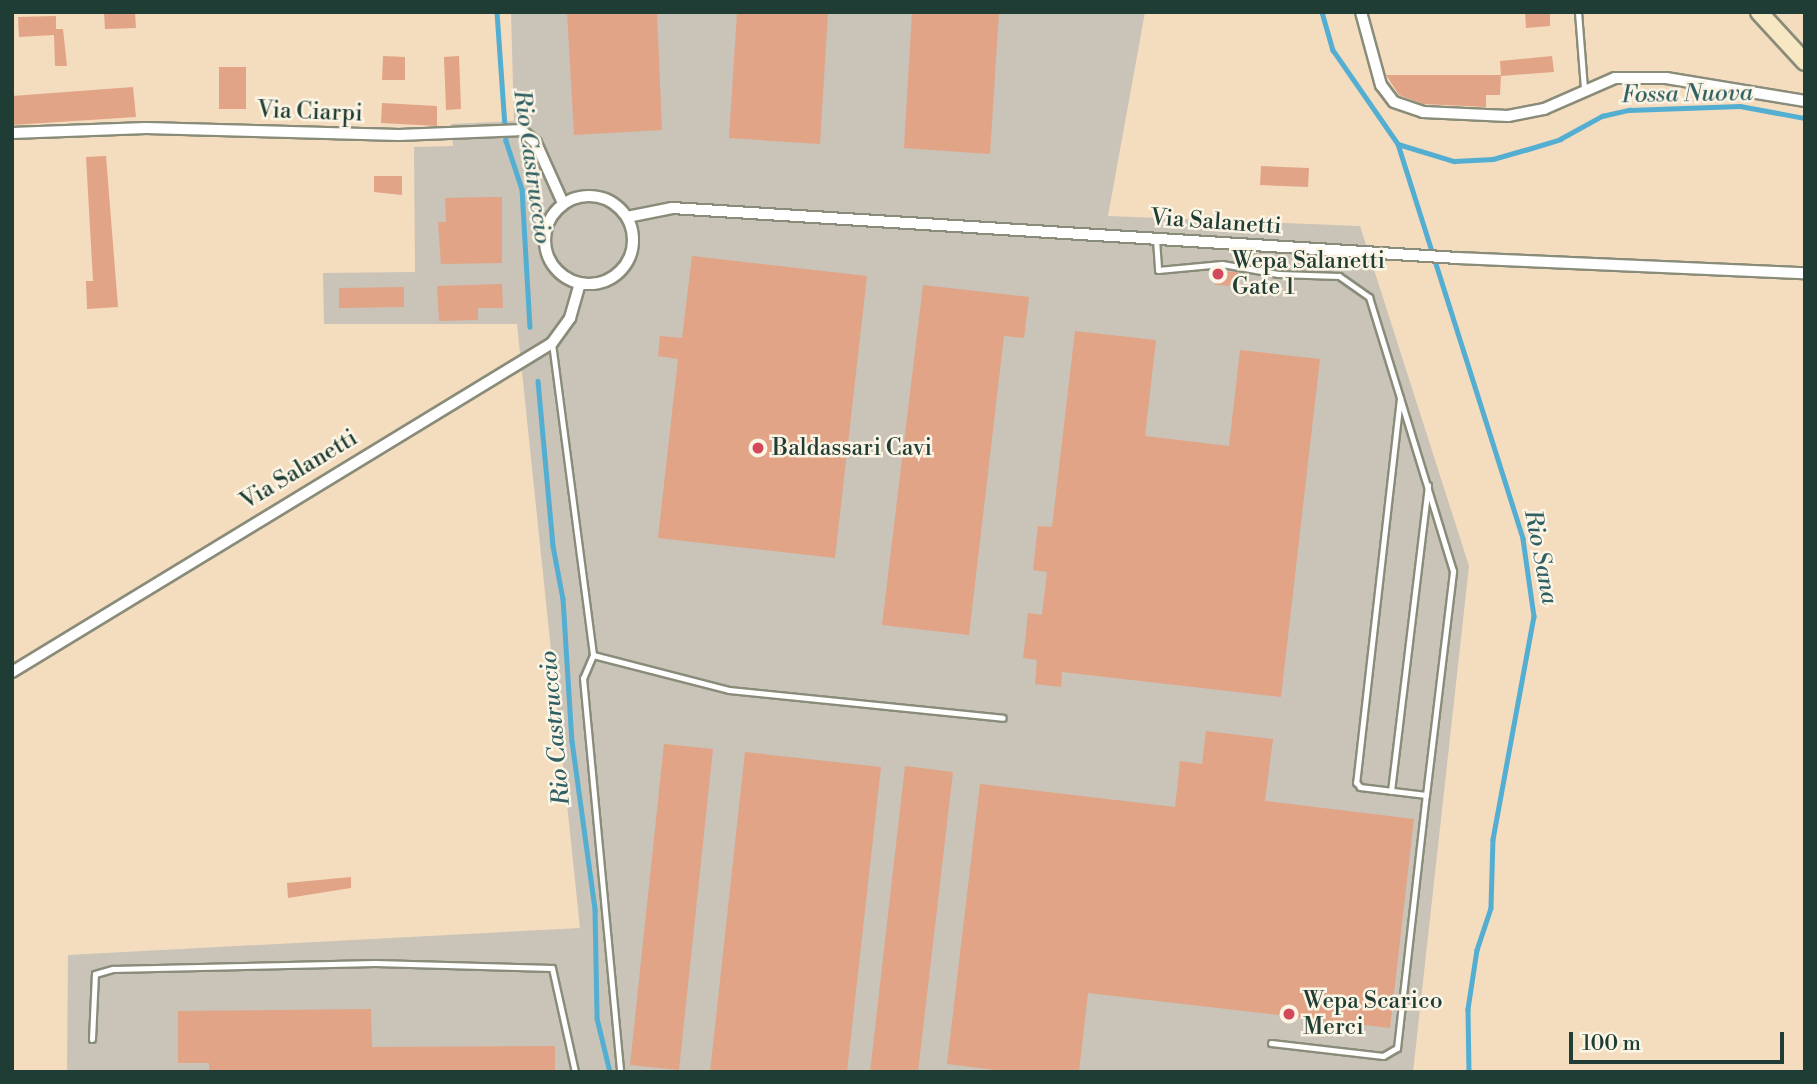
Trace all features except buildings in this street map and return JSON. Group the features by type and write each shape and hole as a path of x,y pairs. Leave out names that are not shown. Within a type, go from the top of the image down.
{"main road":[{"path":"1759,12 1805,62"}],"street":[{"path":"1361,12 1381,85 1394,102 1456,117 1508,116 1544,108 1584,88 1615,78 1666,78 1805,101"},
{"name":"Via Ciarpi","path":"12,133 146,128 399,135 521,131 536,143 563,204"},
{"path":"591,195 618,206 627,217 633,245 620,271 601,281 580,283 555,268 547,256 546,227 563,204 591,195"},
{"name":"Via Salanetti","path":"627,217 672,208 1457,258 1805,273"},
{"name":"Via Salanetti","path":"12,673 552,343 570,317 580,283"}],"lane":[{"path":"1578,12 1584,88"},
{"path":"1156,239 1158,270 1228,265 1278,274 1339,276 1359,286 1369,297 1453,571 1397,1048 1383,1056 1271,1043"},
{"path":"552,343 593,654 583,678 620,1072"},
{"path":"1400,397 1356,782 1360,787 1426,795"},
{"path":"1391,791 1428,483"},
{"path":"593,654 729,690 1003,718"},
{"path":"92,1039 95,974 113,969 375,963 552,968 557,1003 575,1072"}],"shaded area":[{"path":"511,12 1145,12 1108,216 1360,226 1469,566 1413,1072 67,1072 68,955 580,928 517,324 324,324 323,273 415,272 414,147 453,146 451,124 514,121"}],"waterway":[{"name":"Rio Castruccio","path":"497,12 506,141 522,189 530,327"},
{"name":"Fossa Nuova","path":"1322,12 1333,50 1398,144 1454,161 1493,159 1525,150 1560,139 1602,116 1629,110 1740,106 1805,118"},
{"name":"Rio Sana","path":"1398,144 1523,539 1534,616 1493,839 1491,908 1477,950 1468,1009 1469,1072"},
{"name":"Rio Castruccio","path":"538,381 553,546 563,599 572,741 595,910 597,1018 610,1072"}],"place":[{"name":"Wepa Salanetti Gate 1","path":"1218,274"},
{"name":"Baldassari Cavi","path":"758,448"},
{"name":"Wepa Scarico Merci","path":"1289,1014"}]}
